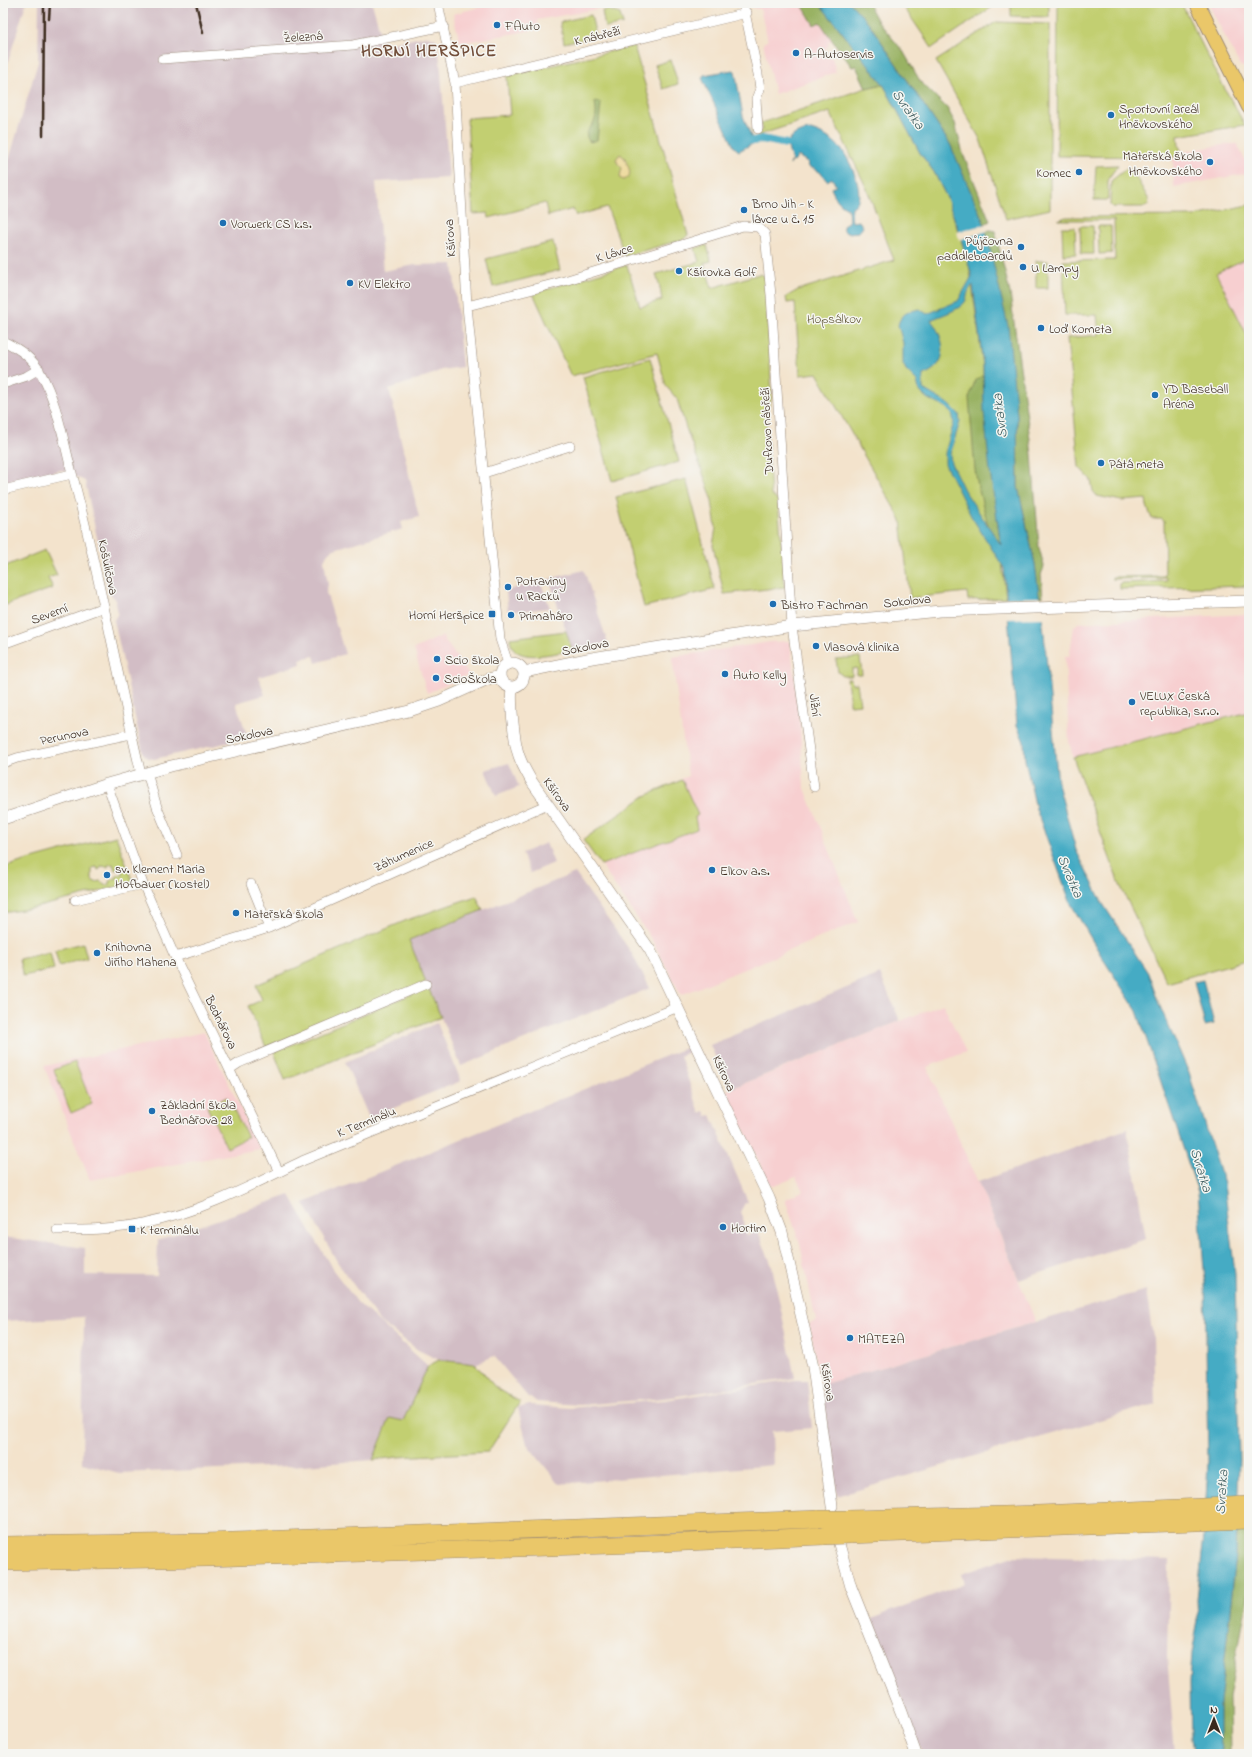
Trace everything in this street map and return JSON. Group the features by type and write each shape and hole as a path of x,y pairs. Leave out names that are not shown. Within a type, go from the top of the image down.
{"highway":[{"path":"3,1562 214,1558 641,1544 824,1536 846,1532 1143,1517 1249,1505"},
{"path":"1143,1517 1249,1520"},
{"path":"3,1545 205,1542 819,1519 846,1532"}],"main road":[{"path":"1197,3 1249,107"}],"street":[{"name":"Kšírova","path":"438,3 444,26 454,83 467,306 500,639 508,663"},
{"path":"744,3 760,89 756,99 758,129"},
{"name":"K nábřeží","path":"454,83 747,13"},
{"name":"Železná","path":"162,59 353,46 444,26"},
{"name":"K Lávce","path":"467,306 561,282 743,226 749,225 758,227 765,234"},
{"name":"Dufkovo nábřeží","path":"765,234 771,294 792,626"},
{"name":"Košuličova","path":"3,341 27,356 39,370 54,406 89,536 131,734 144,774"},
{"path":"3,384 27,376 39,370"},
{"path":"484,473 570,446"},
{"path":"3,490 72,474"},
{"name":"Sokolova","path":"524,672 592,658 792,626 940,611 992,608 1249,601"},
{"name":"Severní","path":"3,644 104,607"},
{"name":"Jižní","path":"792,626 814,787"},
{"path":"508,663 518,664 524,672 522,681 516,687 502,683 500,676 502,667 508,663"},
{"name":"Sokolova","path":"3,819 107,784 144,774 205,758 394,716 430,705 488,679 500,676"},
{"name":"Kšírova","path":"512,687 511,696 518,755 532,782 585,856 611,897 646,944 678,1007 768,1198 782,1232 813,1367 832,1506"},
{"name":"Perunova","path":"3,763 17,758 131,734"},
{"path":"144,774 177,855"},
{"name":"Bednářova","path":"107,784 143,884 175,957 279,1172"},
{"name":"Záhumenice","path":"175,957 268,928 548,804"},
{"path":"75,900 143,884"},
{"path":"251,884 268,928"},
{"path":"230,1069 239,1063 426,984"},
{"name":"K Terminálu","path":"57,1230 102,1230 151,1222 184,1213 232,1194 279,1172 555,1056 678,1007"},
{"path":"846,1532 851,1587 901,1712 916,1754"}],"shaded area":[{"path":"3,3 26,3 3,78"},
{"path":"39,3 372,3 384,45 426,36 431,37 436,39 440,60 449,178 376,182 383,271 415,265 453,264 462,367 441,370 389,389 419,517 401,522 403,529 334,549 327,554 324,560 328,585 326,592 345,654 316,663 314,656 300,659 301,664 259,677 265,695 236,703 248,738 154,759 148,758 143,753 114,620 118,613 115,598 109,594 85,481 62,470 3,483 3,180 38,62"},
{"name":"FAuto","path":"495,3 602,3 603,8 537,20 539,29 460,43 453,14"},
{"name":"A-Autoservis","path":"750,3 801,3 814,25 820,22 832,40 828,42 829,46 825,48 829,58 832,57 836,72 775,94 763,43 768,41 760,9 752,7"},
{"path":"1208,3 1249,3 1249,69 1240,66"},
{"name":"Mateřská škola Hněvkovského","path":"1228,144 1237,144 1249,168 1249,173 1174,187 1173,157 1184,157 1182,152"},
{"path":"1249,257 1249,339 1216,273"},
{"path":"584,570 608,644 572,649 549,579"},
{"path":"540,580 550,608 508,612 506,591"},
{"path":"1249,614 1249,712 1073,757 1069,742 1065,657 1069,657 1074,627 1078,623"},
{"name":"Scio škola","path":"442,636 469,675 427,693 414,649"},
{"path":"790,641 799,711 804,786 858,922 681,995 652,940 601,865 696,829 695,817 698,815 681,779 688,776 672,657 770,642"},
{"path":"509,763 519,787 496,796 485,770"},
{"path":"546,843 554,863 530,873 522,853"},
{"path":"575,873 631,952 650,988 461,1066 409,940"},
{"path":"880,974 900,1021 730,1089 710,1045"},
{"path":"943,1004 966,1052 927,1067 978,1182 1036,1322 821,1385 809,1324 816,1321 800,1244 785,1199 803,1191 796,1177 774,1186 769,1184 726,1091"},
{"path":"437,1023 461,1081 369,1118 345,1062"},
{"name":"Základní škola Bednářova 28","path":"204,1032 260,1149 90,1180 44,1066"},
{"path":"688,1047 690,1051 680,1056 700,1113 705,1111 707,1116 711,1115 748,1202 745,1203 740,1212 745,1224 743,1225 747,1235 758,1231 772,1266 795,1378 664,1398 580,1405 537,1402 527,1396 494,1356 475,1364 439,1360 418,1350 380,1322 338,1263 304,1203"},
{"path":"1127,1129 1146,1239 1019,1280 978,1182"},
{"path":"290,1195 333,1270 358,1303 428,1366 403,1421 390,1418 373,1460 290,1466 119,1473 82,1463 84,1317 3,1321 3,1237 85,1248 85,1275 157,1276 158,1240"},
{"path":"1146,1290 1153,1338 1155,1404 837,1496 821,1385"},
{"path":"795,1380 807,1380 812,1428 772,1431 773,1465 559,1484 527,1444 518,1408 530,1405 570,1408 665,1400"},
{"path":"1014,1556 1169,1560 1167,1656 1175,1754 923,1754 871,1619 965,1583 962,1574"}],"green space":[{"path":"801,3 819,3 883,84 866,88 856,66 852,67 820,22 814,25"},
{"path":"850,3 868,3 877,20 903,51 920,81 947,108 955,123 963,154 990,221 984,224 950,144 868,22"},
{"path":"901,3 998,3 932,48"},
{"path":"1011,3 1049,3 1049,17 1011,16"},
{"path":"1058,3 1181,3 1220,80 1245,125 1178,136 1179,146 1184,157 1057,156"},
{"path":"608,10 620,14 623,24 605,28 602,11"},
{"path":"591,15 596,36 564,43 560,22"},
{"path":"996,22 1050,24 1050,209 1006,219 980,139 936,61"},
{"path":"634,46 688,235 684,239 625,256 607,207 576,216 573,209 548,216 545,203 489,218 488,213 473,214 467,118 510,115 507,76"},
{"path":"671,60 678,84 663,89 655,65"},
{"name":"Hopsálkov","path":"883,84 920,153 934,172 947,198 969,264 983,365 984,412 1006,598 968,600 967,592 910,598 901,520 817,373 800,375 795,302 787,303 786,297 798,290 894,260 867,189 830,112 759,135 753,133 751,129 755,131 762,130 761,123 866,88"},
{"path":"596,101 601,103 597,140 590,142 587,134 595,120"},
{"path":"1118,165 1108,179 1108,200 1094,200 1096,166"},
{"path":"1127,168 1133,172 1149,200 1148,205 1145,207 1112,207 1110,205 1111,181"},
{"name":"YD Baseball Aréna","path":"1249,205 1249,257 1216,273 1249,339 1249,586 1120,589 1120,583 1167,581 1167,578 1112,579 1112,577 1165,576 1164,521 1161,519 1152,519 1146,499 1122,501 1097,496 1093,491 1091,480 1079,467 1067,338 1099,335 1097,315 1065,315 1063,261 1115,260 1114,220 1058,220 1066,217 1194,216"},
{"path":"1080,226 1093,226 1094,254 1081,254"},
{"path":"1098,226 1111,226 1112,253 1099,254"},
{"path":"1062,227 1075,227 1076,254 1063,255"},
{"path":"986,231 995,231 1010,293 1032,454 1039,548 1044,566 1041,575 1043,597 1039,597 1035,564 1018,487 1017,414"},
{"path":"553,242 560,270 493,287 486,259"},
{"path":"707,245 711,261 704,263 712,288 759,274 765,276 772,397 766,415 771,495 778,501 785,587 724,594 713,545 716,528 711,495 687,431 677,399 666,386 657,353 571,376 533,293 627,265 640,307 662,300 656,274 699,262 695,248"},
{"path":"1036,261 1048,261 1048,288 1036,288"},
{"path":"650,358 679,462 612,481 583,377"},
{"path":"983,375 987,440 1001,546 989,529 975,470 969,398 975,381"},
{"path":"686,479 715,589 644,607 616,497"},
{"path":"45,550 57,575 48,578 53,588 3,606 3,567"},
{"path":"566,631 572,650 545,655 525,655 518,652 512,647 510,638"},
{"path":"860,657 862,675 857,675 857,668 852,669 852,676 843,676 838,672 836,659"},
{"path":"847,679 851,679 852,684 857,683 860,704 850,705"},
{"path":"1249,712 1249,959 1167,983 1119,883 1073,757"},
{"path":"682,780 698,815 695,817 697,829 601,865 583,840 645,796"},
{"path":"116,836 133,883 34,908 3,913 3,868","holes":["113,864 115,870 121,869 123,874 110,880 108,885 100,881 95,882 92,880 92,868 97,867 98,870 101,866 108,867 108,865"]},
{"path":"476,896 483,910 409,940 426,982 266,1047 248,1006 262,1000 256,985 407,920"},
{"path":"83,943 87,958 59,966 55,950"},
{"path":"50,952 54,969 23,976 19,959"},
{"path":"428,987 441,1017 285,1080 274,1052"},
{"path":"75,1062 92,1104 71,1113 54,1070"},
{"path":"227,1097 248,1137 227,1148 207,1107"},
{"path":"439,1360 475,1364 495,1387 520,1402 488,1452 398,1457 373,1460 390,1418 403,1421 428,1366"},
{"path":"1249,1530 1249,1592 1229,1697 1230,1754 1223,1754 1220,1738 1220,1703 1236,1555 1237,1531"}],"sand":[{"path":"620,154 625,158 630,173 624,180 621,179 620,176 622,168 616,159"}],"water":[{"name":"Svratka","path":"819,3 850,3 868,22 950,144 984,223 1008,326 1017,414 1018,487 1035,564 1044,633 1058,784 1076,850 1103,904 1148,973 1159,1004 1189,1073 1224,1184 1235,1273 1239,1459 1236,1555 1220,1703 1220,1738 1223,1754 1194,1754 1191,1740 1190,1683 1192,1653 1198,1621 1197,1600 1204,1535 1208,1463 1205,1282 1198,1192 1137,1011 1103,959 1071,904 1036,809 1025,760 1024,742 1017,725 1004,568 971,516 945,464 945,453 954,422 952,413 945,407 923,395 919,390 917,381 906,370 903,364 903,343 898,325 903,315 920,309 927,314 958,301 972,276 947,198 934,172 920,153 883,84","holes":["973,285 983,365 984,412 990,472 1001,545 964,490 951,463 950,454 960,422 959,414 950,405 923,389 923,375 932,371 938,365 943,351 940,336 931,320 962,305"]},
{"path":"733,70 735,71 743,116 753,141 752,144 739,151 734,147 702,78 704,75"},
{"path":"811,130 824,135 835,143 842,150 849,162 856,180 859,197 857,203 852,207 851,216 852,222 859,221 863,227 859,232 847,233 843,230 843,226 849,222 848,208 837,200 831,188 836,186 832,178 827,181 820,172 808,166 809,163 798,156 790,165 792,159 788,147 791,138 794,135 804,131"},
{"path":"1203,980 1214,1024 1205,1026 1194,982"}],"pier":[{"path":"986,224 988,231 959,240 957,232"},
{"path":"1041,597 1044,618 1006,619 1004,598"}],"waterway":[{"path":"753,141 762,139 787,144"}],"railway":[{"path":"43,135 44,3"},
{"path":"49,19 50,3"},
{"path":"196,3 203,33"}],"place":[{"name":"FAuto","path":"497,25"},
{"name":"A-Autoservis","path":"796,53"},
{"name":"Sportovní areál Hněvkovského","path":"1111,115"},
{"name":"Mateřská škola Hněvkovského","path":"1210,162"},
{"name":"Komec","path":"1079,172"},
{"name":"Brno Jih - K lávce u č. 15","path":"744,210"},
{"name":"Vorwerk CS k.s.","path":"223,223"},
{"name":"Půjčovna paddleboardů","path":"1021,247"},
{"name":"U Lampy","path":"1023,267"},
{"name":"Kšírovka Golf","path":"679,271"},
{"name":"KV Elektro","path":"350,283"},
{"name":"Loď Kometa","path":"1041,328"},
{"name":"YD Baseball Aréna","path":"1155,395"},
{"name":"Pátá meta","path":"1101,463"},
{"name":"Potraviny u Racků","path":"508,587"},
{"name":"Bistro Fachman","path":"773,604"},
{"name":"Horní Heršpice","path":"492,614"},
{"name":"Primaháro","path":"511,615"},
{"name":"Vlasová klinika","path":"816,646"},
{"name":"Scio škola","path":"437,659"},
{"name":"Auto Kelly","path":"725,674"},
{"name":"ScioŠkola","path":"436,678"},
{"name":"VELUX Česká republika, s.r.o.","path":"1132,702"},
{"name":"Elkov a.s.","path":"712,870"},
{"name":"sv. Klement Maria Hofbauer (kostel)","path":"107,875"},
{"name":"Mateřská škola","path":"236,913"},
{"name":"Knihovna Jiřího Mahena","path":"97,953"},
{"name":"Základní škola Bednářova 28","path":"152,1111"},
{"name":"Hortim","path":"723,1227"},
{"name":"K terminálu","path":"132,1229"},
{"name":"MATEZA","path":"850,1338"}],"district":[{"name":"HORNÍ HERŠPICE","path":"429,50"}]}
